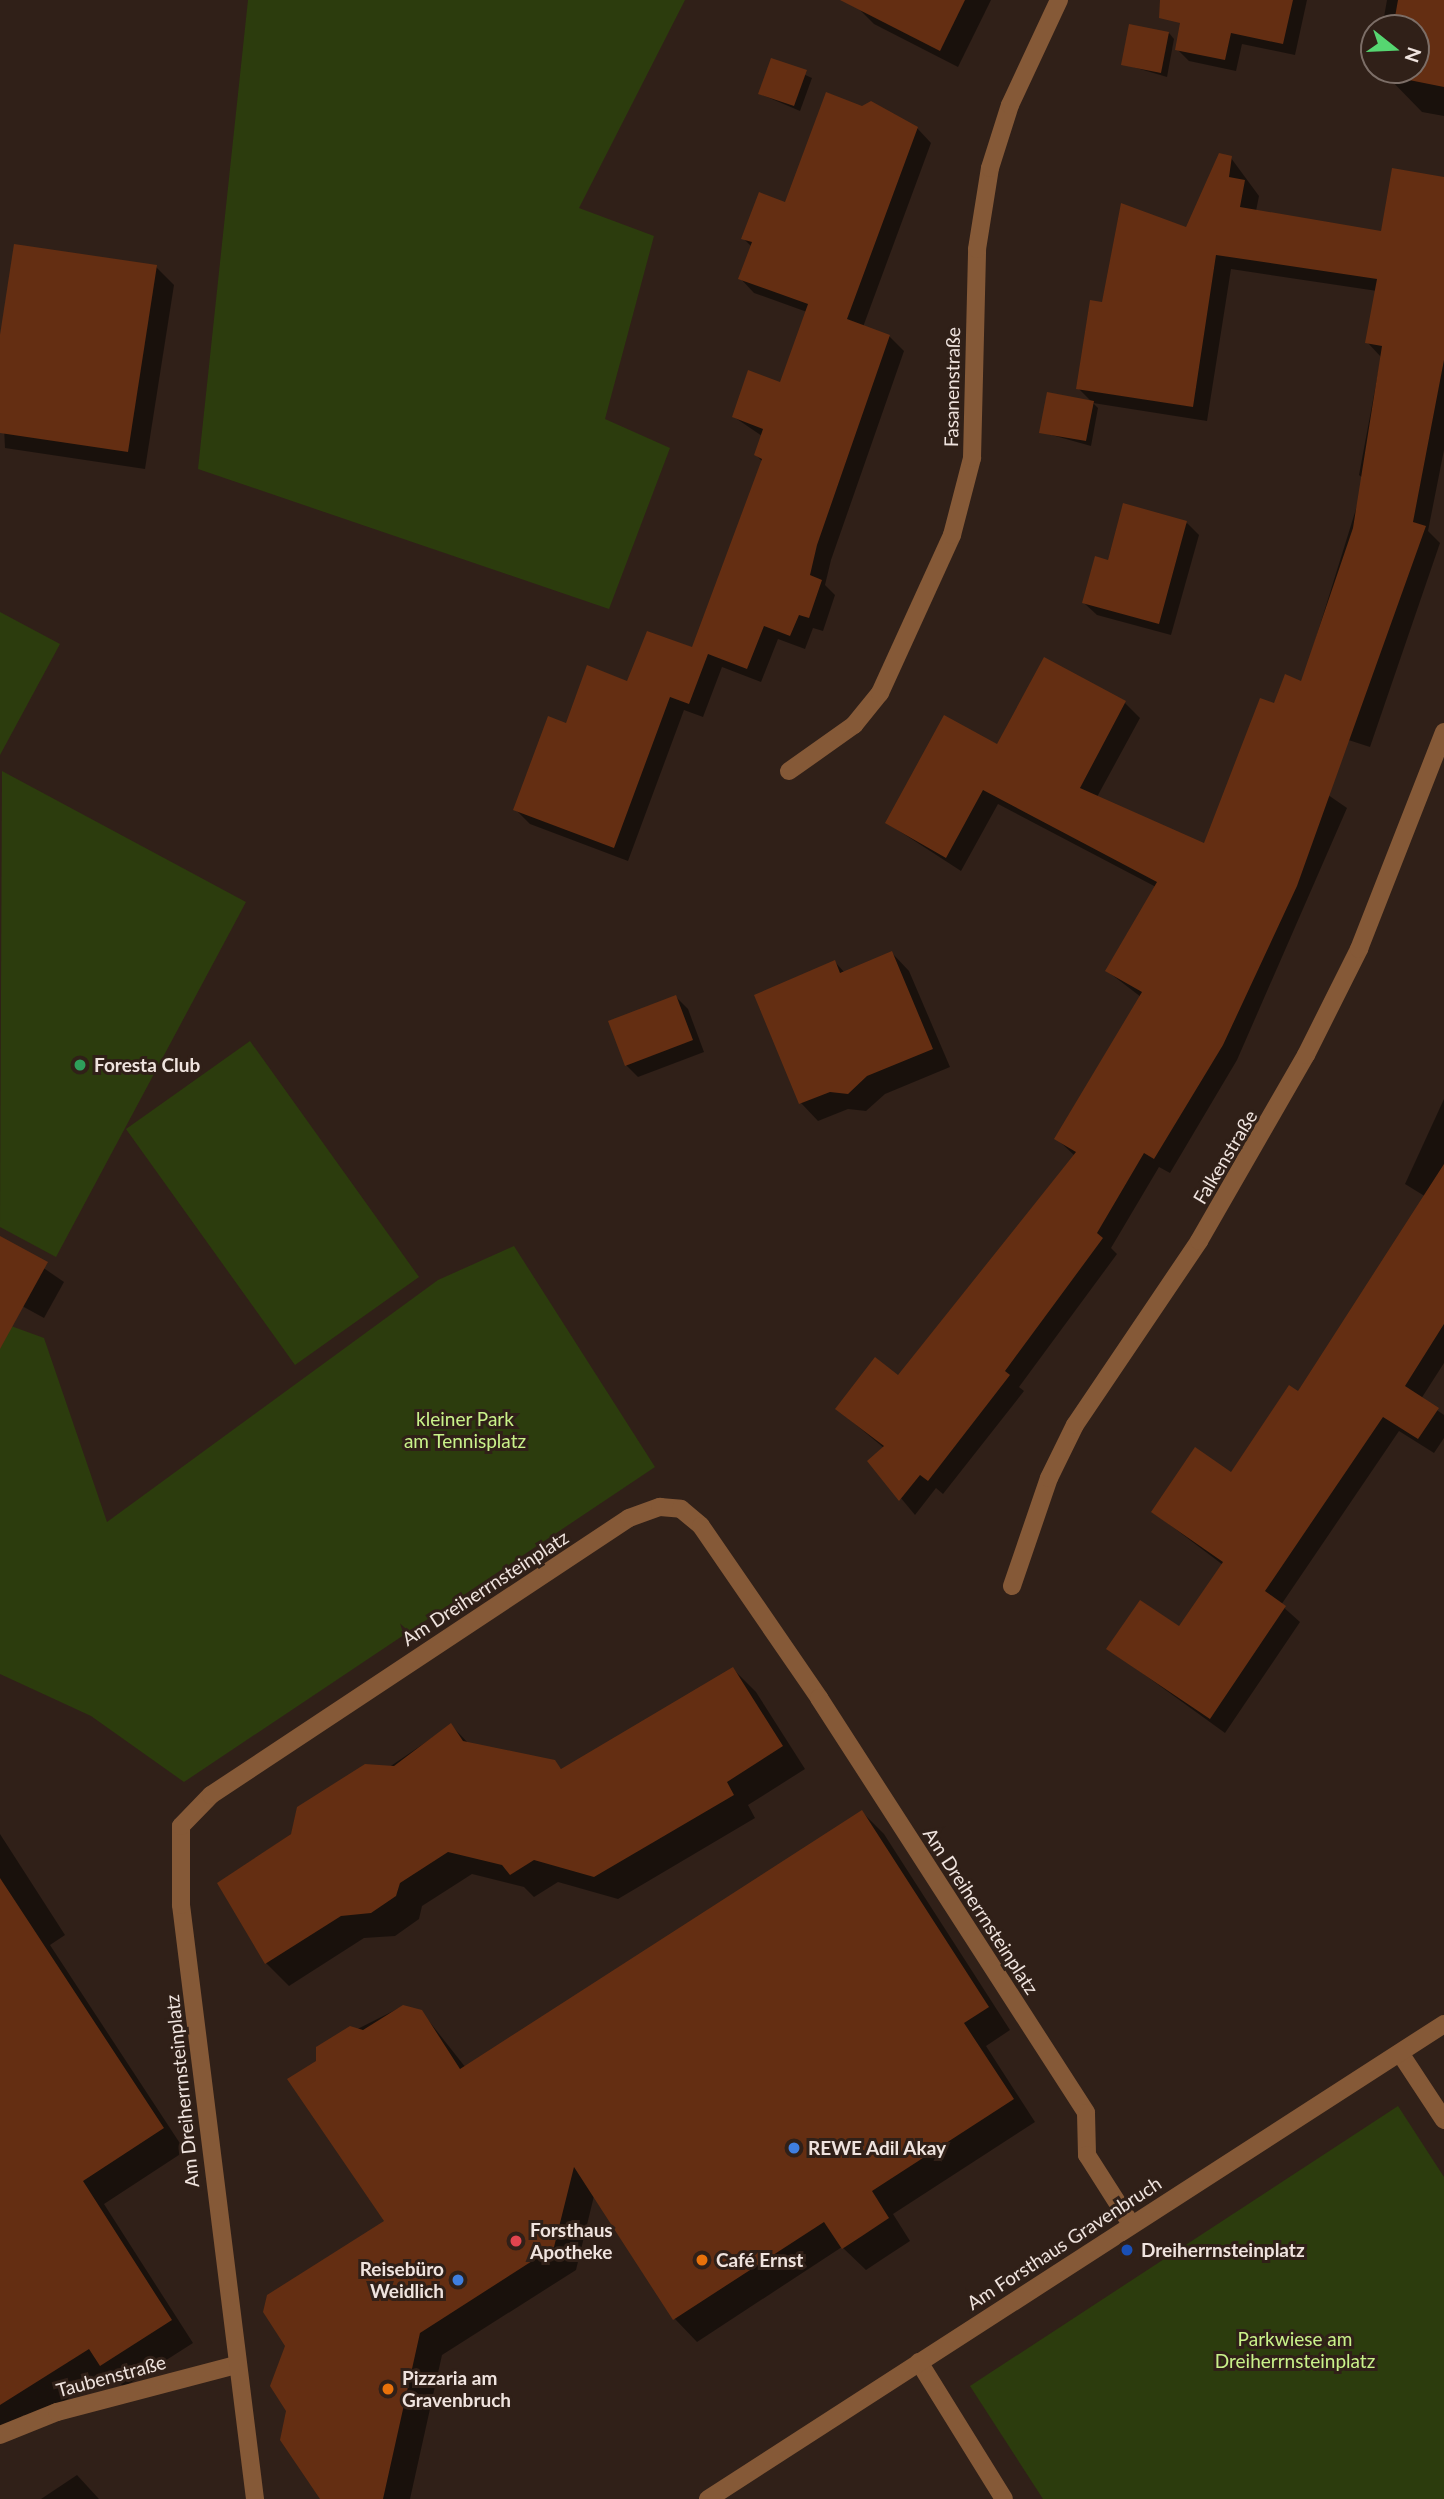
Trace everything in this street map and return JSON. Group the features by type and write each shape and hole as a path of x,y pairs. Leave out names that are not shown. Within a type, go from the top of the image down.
{"street":[{"name":"Fasanenstraße","path":"789,771 853,725 880,693 952,535 972,458 977,249 990,168 1010,105 1059,0"},
{"name":"Falkenstraße","path":"1012,1586 1049,1478 1075,1426 1228,1194 1318,1031 1359,949 1444,732"},
{"name":"Am Dreiherrnsteinplatz","path":"255,2499 236,2365 181,1905 181,1826 222,1787 629,1518 660,1507 681,1509 701,1525 819,1698 1086,2113 1087,2155 1131,2224"},
{"name":"Am Forsthaus Gravenbruch","path":"708,2499 1444,2024"},
{"path":"1400,2053 1444,2120"},
{"path":"919,2362 1004,2499"},
{"name":"Taubenstraße","path":"0,2435 57,2412 236,2365"}],"green space":[{"path":"248,0 685,0 579,208 654,236 605,419 670,448 609,609 198,469"},
{"path":"0,612 60,644 0,755"},
{"name":"Foresta Club","path":"2,771 246,902 56,1257 0,1227"},
{"path":"250,1041 419,1277 295,1365 126,1129"},
{"name":"kleiner Park am Tennisplatz","path":"514,1246 655,1467 184,1782 91,1716 0,1674 0,1322 44,1338 107,1522 438,1280"},
{"name":"Parkwiese am Dreiherrnsteinplatz","path":"1398,2106 1444,2177 1444,2499 1043,2499 970,2386"}],"building":[{"path":"840,0 965,0 940,51"},
{"path":"1160,0 1293,0 1283,44 1231,33 1225,60 1175,50 1180,23 1159,18"},
{"path":"1398,0 1444,0 1444,87 1429,84 1430,14 1396,14"},
{"path":"1129,24 1169,32 1161,73 1121,65"},
{"path":"771,58 807,70 794,106 758,94"},
{"path":"826,92 862,106 871,101 918,127 847,319 890,335 817,545 810,575 822,580 809,618 799,615 790,636 764,626 747,669 708,654 689,704 670,697 614,848 513,810 548,716 566,723 587,665 627,681 647,631 692,647 762,459 754,455 763,429 732,417 748,370 780,382 808,304 738,279 752,242 741,239 759,192 785,202"},
{"path":"1219,153 1232,156 1229,177 1245,180 1240,207 1381,231 1392,168 1444,177 1444,360 1413,522 1426,526 1297,886 1223,1045 1154,1159 1144,1153 1097,1233 1103,1238 1005,1371 1010,1375 928,1481 920,1475 899,1501 867,1461 884,1446 835,1409 875,1357 898,1375 1076,1152 1054,1139 1142,992 1105,971 1157,882 983,790 946,858 885,823 944,715 997,744 1044,657 1126,701 1080,788 1204,843 1260,698 1274,703 1285,674 1301,681 1353,528 1382,346 1365,343 1377,279 1216,255 1193,407 1076,389 1090,300 1102,302 1121,203 1186,227"},
{"path":"14,244 157,265 128,452 0,433 0,335"},
{"path":"1047,392 1094,401 1086,441 1039,433"},
{"path":"1123,503 1187,521 1159,624 1082,603 1095,556 1108,560"},
{"path":"892,951 933,1049 867,1076 848,1094 830,1092 799,1104 754,995 835,960 840,973"},
{"path":"676,995 693,1040 625,1066 608,1021"},
{"path":"1444,1164 1444,1324 1405,1386 1439,1408 1418,1439 1383,1417 1265,1591 1286,1606 1210,1719 1106,1649 1140,1600 1179,1626 1223,1562 1151,1512 1195,1447 1231,1472 1289,1385 1298,1391"},
{"path":"0,1236 48,1262 0,1349"},
{"path":"733,1667 783,1746 727,1782 734,1795 594,1877 534,1860 510,1875 502,1865 448,1852 400,1883 396,1896 371,1913 341,1916 265,1964 217,1883 291,1834 297,1807 365,1764 394,1766 451,1723 463,1741 555,1760 561,1769"},
{"path":"862,1810 989,2007 964,2023 1014,2099 872,2191 889,2218 842,2249 824,2222 673,2320 574,2167 554,2247 420,2333 383,2499 320,2499 280,2440 286,2411 270,2386 285,2346 263,2312 267,2295 384,2221 287,2079 316,2061 316,2047 350,2026 363,2030 403,2005 422,2010 460,2069"},
{"path":"0,1878 164,2128 83,2181 172,2320 100,2366 89,2349 0,2405"}],"place":[{"name":"Foresta Club","path":"80,1065"},
{"name":"REWE Adil Akay","path":"794,2148"},
{"name":"Forsthaus Apotheke","path":"516,2241"},
{"name":"Dreiherrnsteinplatz","path":"1127,2250"},
{"name":"Café Ernst","path":"702,2260"},
{"name":"Reisebüro Weidlich","path":"458,2280"},
{"name":"Pizzaria am Gravenbruch","path":"388,2389"}]}
